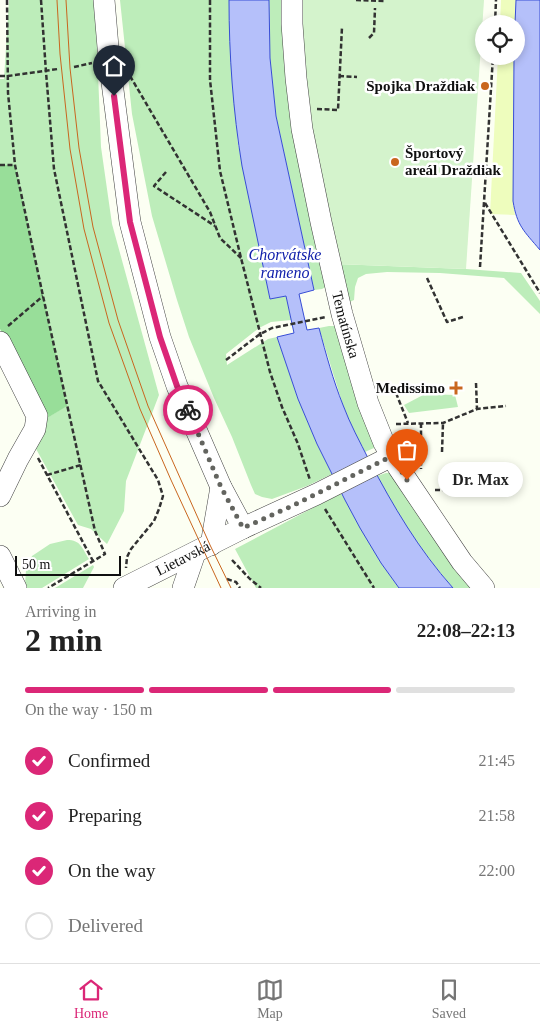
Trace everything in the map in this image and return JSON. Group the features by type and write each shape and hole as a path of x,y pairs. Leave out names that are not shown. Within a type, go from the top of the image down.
{"street":[{"path":"104,0 109,59 130,222 163,345 177,386 221,487 243,528"},
{"name":"Tematínska","path":"292,0 296,78 302,129 321,222 336,315 381,434 384,459 484,588"},
{"path":"0,496 35,429 37,416 4,334"},
{"name":"Lietavská","path":"128,586 154,581 203,549 384,459"},
{"path":"183,588 203,549 221,487"},
{"path":"0,556 16,588"}],"path":[{"path":"7,0 9,106 15,165 94,531 105,554 48,588"},
{"path":"41,0 54,169 98,380 158,480 162,496 154,521 131,549 127,557 128,586"},
{"path":"210,0 210,80 220,171 270,372 282,407 321,492 374,588"},
{"path":"356,0 384,2 384,0"},
{"path":"495,15 496,0"},
{"path":"369,38 374,33 375,8"},
{"path":"314,109 338,110 342,27"},
{"path":"74,67 97,61"},
{"path":"480,267 492,65"},
{"path":"0,76 46,72 58,69"},
{"path":"128,72 210,212 220,238 241,258"},
{"path":"339,76 357,76"},
{"path":"0,165 15,165"},
{"path":"166,172 154,186 216,226"},
{"path":"484,201 540,294"},
{"path":"427,278 447,322 462,317"},
{"path":"4,334 42,296"},
{"path":"226,360 260,334 272,328 336,315"},
{"path":"476,383 477,409"},
{"path":"396,393 408,423 443,423 477,409 506,406"},
{"path":"421,423 421,473"},
{"path":"442,452 443,423"},
{"path":"29,440 93,561"},
{"path":"48,475 81,465"},
{"path":"432,490 448,490"},
{"path":"232,560 261,588"},
{"path":"227,579 236,582 240,588"}],"shaded area":[{"path":"9,0 95,0 101,147 112,224 159,395 126,481 124,511 107,544 91,529 78,525 35,447 44,420 66,406 15,166 0,165 0,79 4,79"},
{"path":"120,0 229,0 231,61 238,144 270,299 286,296 291,320 271,322 259,328 226,354 227,365 268,339 277,337 298,399 332,474 272,499 255,494 189,337 177,300 152,216 132,114"},
{"path":"269,0 285,0 327,286 322,289 314,290 276,116 270,58"},
{"name":"Športový areál Draždiak","path":"300,0 484,0 483,15 475,15 475,65 480,65 466,269 336,264 310,130"},
{"path":"0,165 15,165 67,406 44,420 0,329"},
{"path":"336,264 521,273 540,301 540,314 504,278 440,273 387,272 366,274 358,278 354,300 345,304"},
{"path":"329,326 337,328 376,447 365,452 343,405 319,328"},
{"path":"425,394 455,395 458,407 409,413 404,405"},
{"path":"386,473 393,476 478,588 453,588 442,575 412,534 377,476"},
{"path":"341,493 381,563 399,588 256,588 235,549"},
{"path":"67,540 78,543 89,559 42,588 26,588 26,570 32,556 50,544"},
{"path":"93,565 94,567 83,588 55,588"}],"sand":[{"path":"501,0 516,0 515,15 500,15"},
{"path":"498,65 514,65 513,201 515,215 490,214"}],"water":[{"name":"Chorvátske rameno","path":"229,0 269,0 270,58 276,116 314,290 299,294 307,330 319,328 339,396 369,460 407,527 453,588 399,588 381,563 345,500 317,444 298,399 277,337 294,333 286,296 270,299 242,166 232,83"},
{"path":"516,0 540,0 540,250 525,233 519,222 513,201 514,65 525,65 525,15 515,15"}],"tram line":[{"path":"57,0 60,54 70,149 84,229 109,323 140,409 221,588"},
{"path":"66,0 70,68 79,148 93,227 118,320 148,406 231,588"}],"way so far":[{"path":"188,410 221,487 243,528 317,494 392,456 407,480"}],"place":[{"name":"Spojka Draždiak","path":"485,86"},
{"name":"Športový areál Draždiak","path":"395,162"},
{"name":"Medissimo","path":"456,388"},
{"name":"Dr. Max","path":"407,480"}],"route":[{"path":"114,96 130,222 160,337 177,386 188,410"}]}
